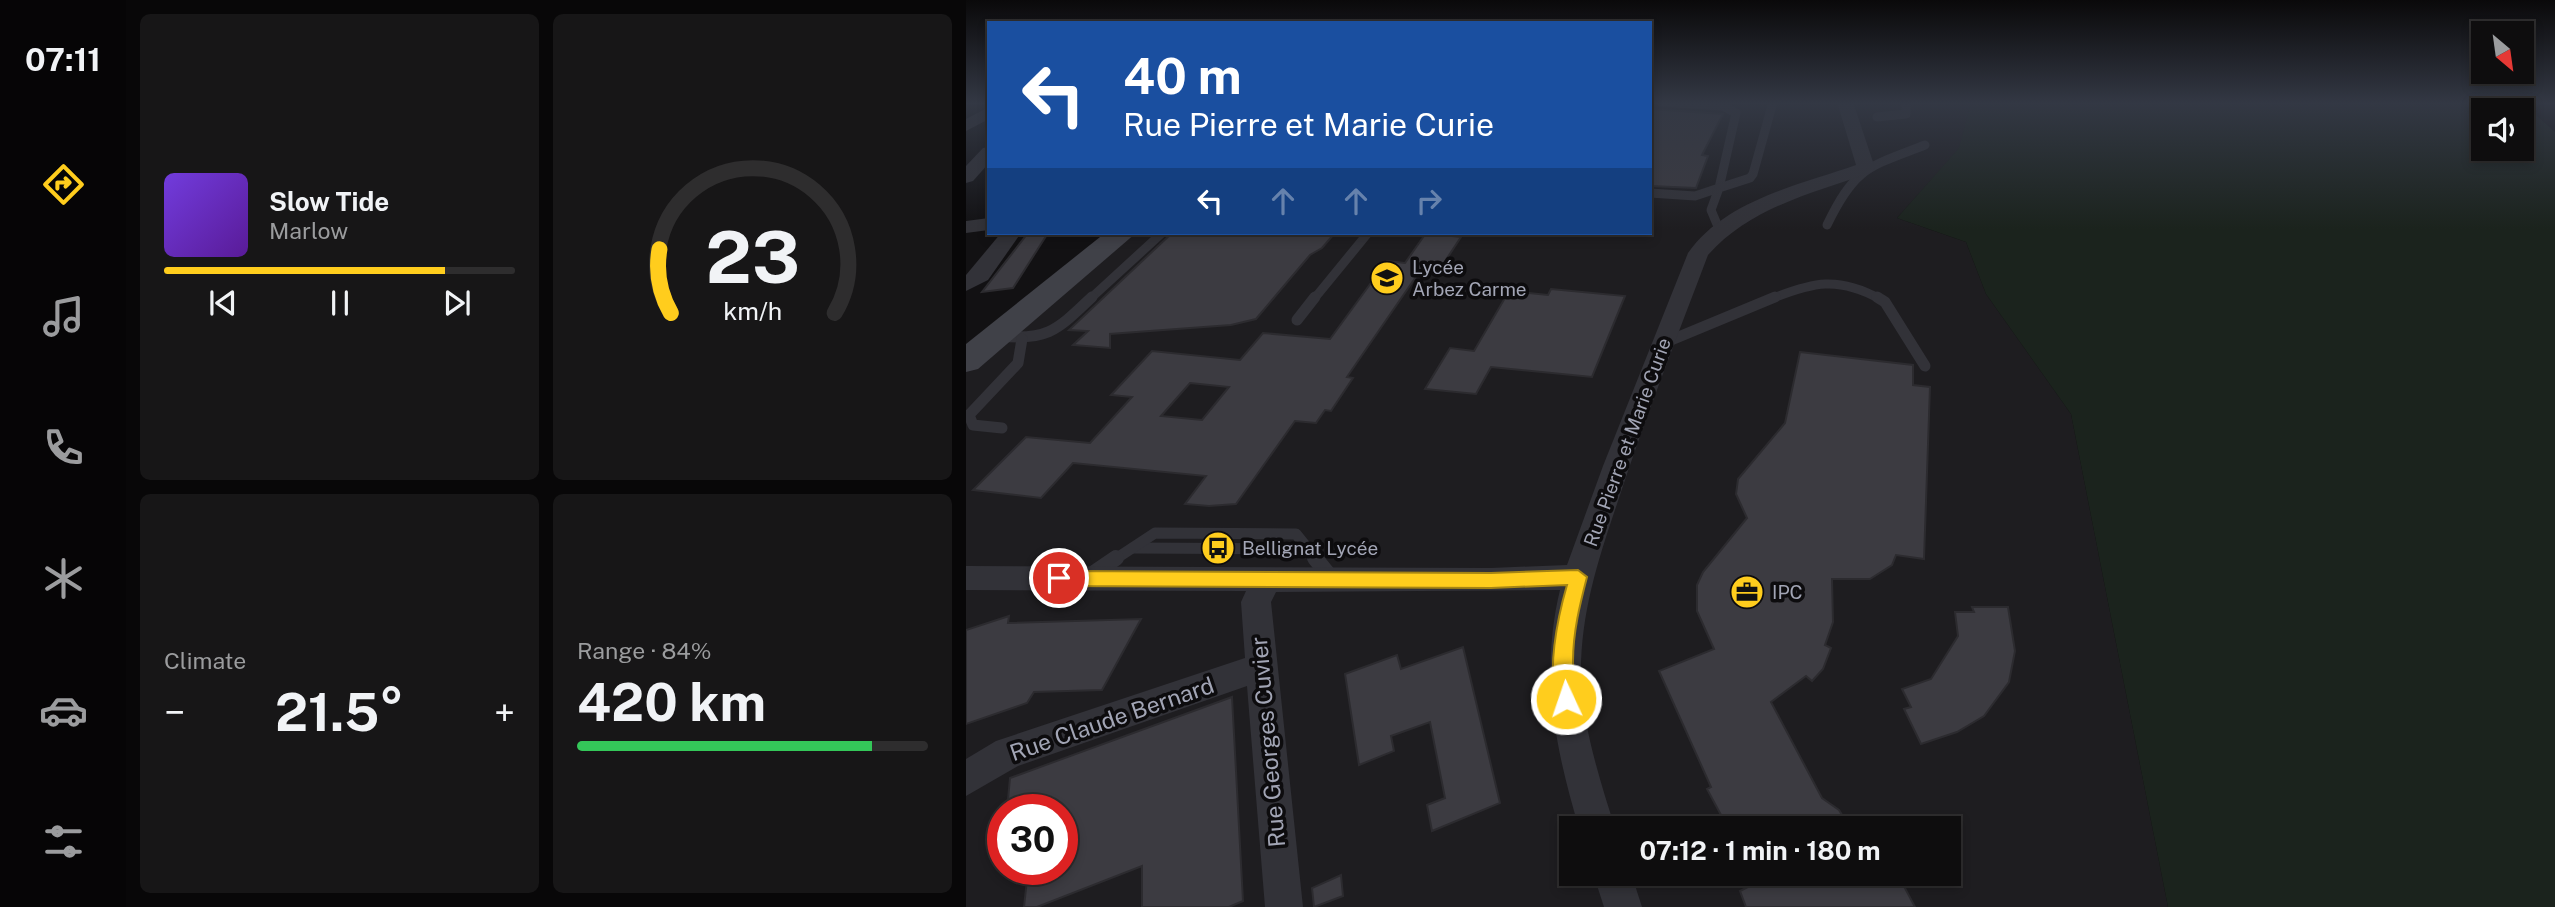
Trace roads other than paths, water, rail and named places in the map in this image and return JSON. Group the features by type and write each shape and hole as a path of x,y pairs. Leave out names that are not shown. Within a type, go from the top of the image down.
{"main road":[{"path":"966,360 1009,338 1120,235"}],"street":[{"path":"1858,144 1866,168"},
{"path":"966,177 987,153"},
{"name":"Rue Pierre et Marie Curie","path":"1594,816 1567,719 1563,660 1568,612 1616,466 1698,253 1719,229 1751,210 1866,168"},
{"path":"966,227 987,224"},
{"path":"966,285 980,275 1010,235"},
{"path":"966,578 1491,580 1578,577"},
{"name":"Rue Georges Cuvier","path":"1266,579 1256,602 1284,907"},
{"name":"Rue Claude Bernard","path":"966,779 1008,753 1261,667"},
{"path":"1616,886 1623,907"}],"lane":[{"path":"1719,229 1710,209 1718,188 1727,144"},
{"path":"1652,193 1695,196 1750,178 1754,174 1762,144"},
{"path":"1827,225 1842,194 1866,168 1925,145"},
{"path":"1009,338 1044,336 1063,326 1160,235"},
{"path":"1297,320 1366,235"},
{"path":"1663,343 1802,286 1829,282 1863,290 1885,302 1925,366"},
{"path":"1002,428 973,425 969,415 1017,365 1023,351 1009,338"},
{"path":"1086,578 1133,548 1308,549 1333,579"}],"place":[{"name":"Lycée Arbez Carme","path":"1387,278"},
{"name":"Bellignat Lycée","path":"1218,548"},
{"name":"IPC","path":"1747,592"}]}
